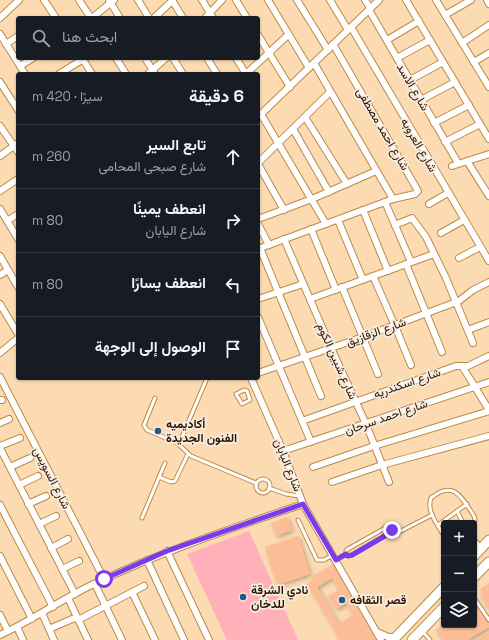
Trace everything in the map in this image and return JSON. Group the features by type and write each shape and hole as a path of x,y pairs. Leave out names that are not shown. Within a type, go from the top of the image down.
{"main road":[{"path":"477,553 486,543"},
{"path":"477,574 489,562"},
{"path":"394,638 441,590"},
{"path":"412,640 441,610"}],"street":[{"path":"0,18 19,0"},
{"path":"44,0 55,16"},
{"path":"79,0 90,16"},
{"path":"138,0 148,16"},
{"path":"156,16 172,0 182,16"},
{"path":"202,0 211,15 222,0"},
{"path":"236,0 246,16"},
{"path":"260,248 393,199 330,92 288,35 268,0"},
{"path":"297,0 328,50"},
{"name":"شارع العروبه","path":"330,0 489,261"},
{"name":"شارع الاسد","path":"365,0 386,40 445,142 455,165 467,161"},
{"path":"326,224 279,143 260,115 379,0"},
{"path":"406,0 489,139"},
{"path":"436,0 488,83"},
{"path":"446,15 471,0"},
{"path":"487,0 489,4"},
{"path":"93,16 112,1 119,16"},
{"path":"386,40 419,21"},
{"path":"462,42 489,25"},
{"path":"0,34 16,60"},
{"path":"248,72 288,35"},
{"path":"6,44 16,37"},
{"path":"260,38 290,87"},
{"path":"397,58 430,40"},
{"name":"شارع احمد مصطفى","path":"333,44 417,188 417,193 415,194 393,199"},
{"path":"474,62 489,53"},
{"path":"16,60 24,72"},
{"path":"20,66 30,60"},
{"path":"62,72 81,60"},
{"path":"84,60 91,72"},
{"path":"117,60 125,72"},
{"path":"146,60 152,72"},
{"path":"153,72 164,60"},
{"path":"174,60 182,72"},
{"path":"208,60 216,72"},
{"path":"237,60 245,72"},
{"path":"410,80 444,62"},
{"path":"0,82 16,107"},
{"path":"421,100 455,82"},
{"path":"260,162 330,92"},
{"path":"434,123 469,105"},
{"path":"305,117 347,184"},
{"path":"445,142 480,124"},
{"path":"0,126 16,144 0,156"},
{"path":"293,130 329,192"},
{"path":"489,154 467,161 489,196"},
{"path":"260,168 284,210"},
{"path":"260,218 312,199 376,171"},
{"path":"0,191 16,181"},
{"path":"429,204 448,193"},
{"path":"385,202 395,224 426,314 442,352"},
{"path":"0,209 16,236"},
{"path":"363,210 388,271"},
{"path":"7,221 16,215"},
{"path":"395,224 412,218 426,237 473,343"},
{"path":"338,220 363,280"},
{"path":"440,233 464,220"},
{"path":"260,228 269,245"},
{"path":"312,229 363,337 378,374"},
{"name":"شارع شبين الكوم","path":"284,240 366,424 390,482"},
{"path":"459,258 480,247"},
{"path":"260,250 321,396"},
{"path":"310,299 434,254"},
{"path":"0,256 16,284"},
{"path":"0,275 8,270"},
{"path":"373,276 411,365"},
{"name":"شارع الزقازيق","path":"260,373 456,303 462,300 473,290 489,282"},
{"path":"260,298 303,284"},
{"path":"0,304 16,331"},
{"path":"260,322 311,442"},
{"path":"468,330 489,322"},
{"path":"0,353 16,340"},
{"name":"شارع اسكندريه","path":"302,421 456,366 468,366 489,356"},
{"path":"313,467 374,446 489,411 462,366"},
{"name":"شارع السويس","path":"0,377 104,579"},
{"name":"شارع اليابان","path":"252,380 283,451 303,504 381,640"},
{"name":"شارع احمد سرحان","path":"283,451 489,382"},
{"path":"0,423 9,419"},
{"path":"332,482 382,465 489,436"},
{"path":"20,438 0,447 75,594"},
{"path":"10,467 30,458"},
{"path":"19,485 38,476"},
{"path":"28,504 46,496"},
{"path":"0,635 104,579 167,551 303,504"},
{"path":"0,505 53,607"},
{"path":"39,524 56,516"},
{"path":"51,548 68,539"},
{"path":"167,551 209,640"},
{"path":"0,556 32,619"},
{"path":"147,560 184,640"},
{"path":"62,569 79,561"},
{"path":"95,584 122,640"},
{"path":"49,629 105,606 144,586"},
{"path":"132,592 155,640"},
{"path":"68,598 88,640"},
{"path":"42,613 54,640"},
{"path":"0,615 8,631"},
{"path":"17,627 23,640"},
{"path":"377,632 394,638"}],"lane":[{"path":"179,444 206,380"},
{"path":"245,390 248,394 250,400 241,404 237,393 245,390"},
{"path":"248,394 257,391"},
{"path":"154,398 144,427 147,430 179,444 191,456 256,483"},
{"path":"159,477 171,482 175,481 188,454"},
{"path":"142,518 165,463"},
{"path":"256,483 260,480 266,480 269,483 269,488"},
{"path":"256,483 256,488 259,492 266,492 269,488"},
{"path":"269,488 286,494 301,496"},
{"path":"441,530 432,515 430,500 433,496 446,490 459,494 467,504 475,518 474,520"},
{"path":"438,525 467,504"},
{"path":"458,511 462,520"},
{"path":"298,520 317,560 321,561 346,554 347,556 352,555 391,532 401,531 432,515"},
{"path":"346,554 347,550 387,527 391,528 391,532"},
{"path":"477,602 489,620"},
{"path":"421,630 428,639"}],"shaded area":[{"name":"نادي الشرقة للدخان","path":"249,531 298,640 227,640 187,554"}],"building":[{"path":"287,517 292,530 276,536 271,523"},
{"path":"298,536 310,574 277,585 265,547"},
{"name":"قصر الثقافه","path":"334,564 378,640 340,640 307,584 313,580 311,577","holes":["332,578 339,590 328,596 336,609 346,603 353,615 339,624 317,587"]},
{"path":"489,583 489,610 480,594 482,593 480,589"},
{"path":"477,603 489,623 489,627 467,640 443,640 436,630 441,625 441,628 477,628"},
{"path":"489,632 489,640 475,640"}],"place":[{"name":"أكاديميه الفنون الجديدة","path":"158,431"},
{"name":"نادي الشرقة للدخان","path":"243,597"},
{"name":"قصر الثقافه","path":"342,600"}],"route":[{"path":"104,579 167,551 303,504 336,560 346,554 347,556 352,555 390,533 392,530"}]}
